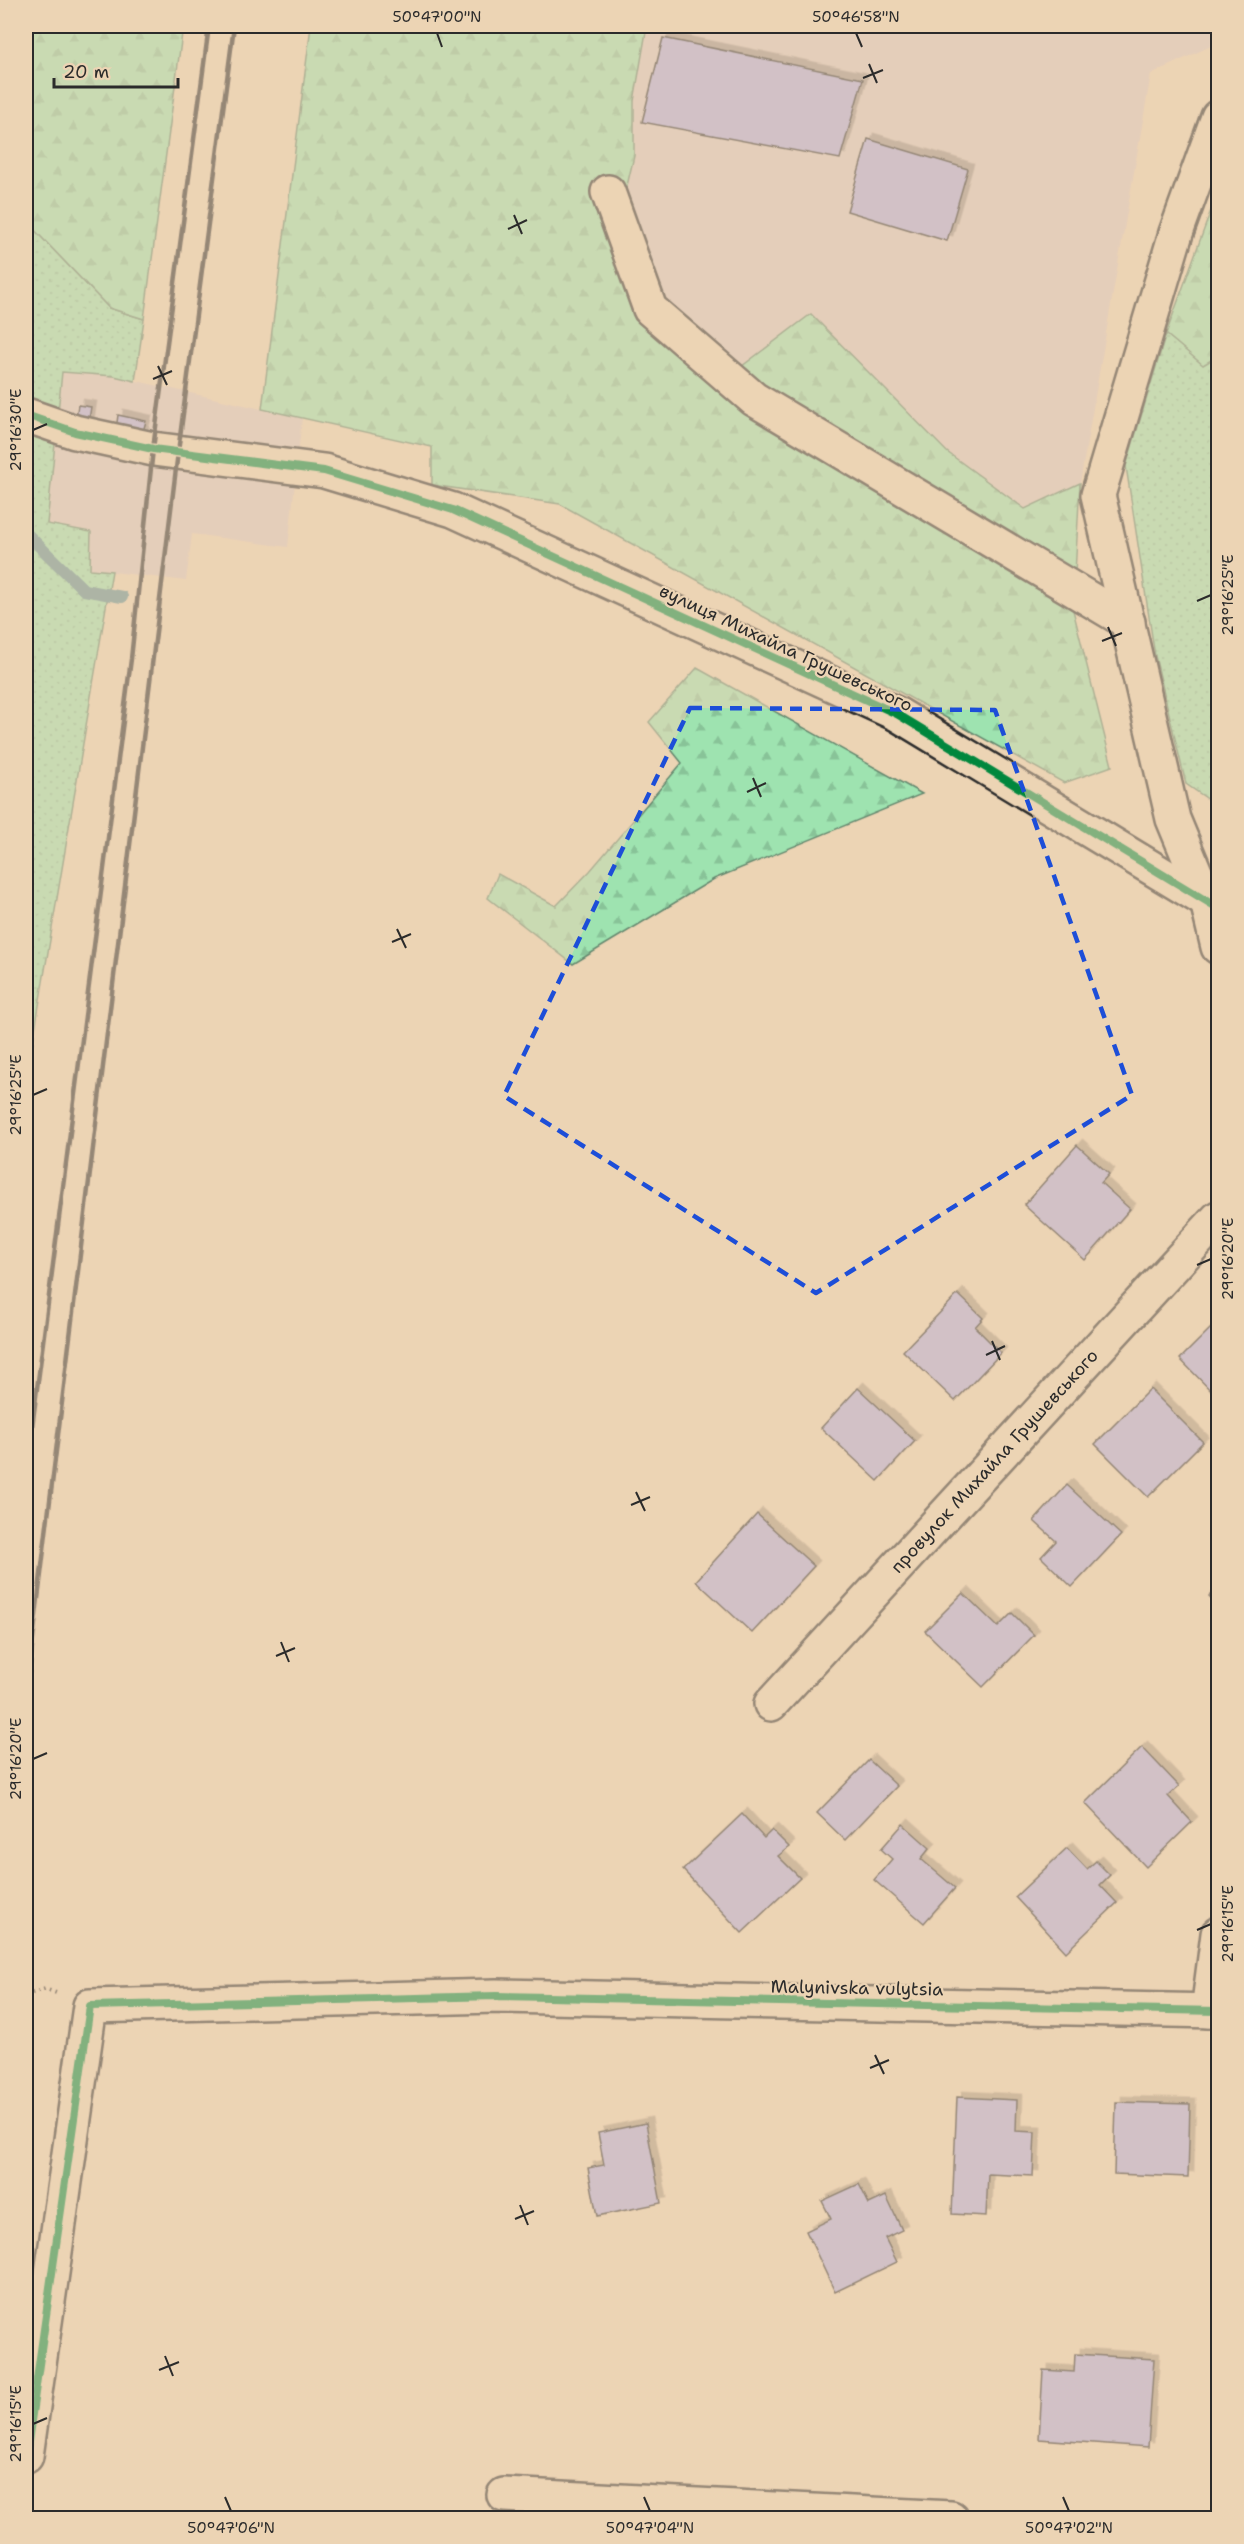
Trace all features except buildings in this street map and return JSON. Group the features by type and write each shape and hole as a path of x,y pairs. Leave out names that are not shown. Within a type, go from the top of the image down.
{"street":[{"path":"1218,117 1176,233 1098,495 1173,819 1213,904 1218,947"},
{"path":"608,192 650,309 754,399 1128,622"},
{"name":"вулиця Михайла Грушевського","path":"26,415 75,432 153,449 324,471 453,510 897,714 1213,904"},
{"name":"провулок Михайла Грушевського","path":"771,1704 1218,1218"},
{"path":"1213,2011 1218,1934"},
{"name":"Malynivska vulytsia","path":"26,2456 90,2006 496,1996 1213,2011"},
{"path":"504,2494 951,2518"}],"highlighted area":[{"path":"690,708 995,710 1132,1095 816,1293 504,1096"}],"shaded area":[{"path":"647,26 1218,26 1211,46 1151,74 1080,483 1025,509 947,452 811,315 742,367 675,320 619,220 634,156 634,101"},
{"path":"62,371 114,376 302,418 288,547 192,534 186,581 89,569 47,524"}],"green space":[{"path":"26,26 183,26 144,319 109,308 26,221"},
{"path":"311,26 647,26 634,101 634,156 619,220 675,320 742,366 811,314 947,452 1025,509 1080,483 1073,610 1112,766 1064,783 560,504 432,485 432,447 262,409"},
{"path":"1218,191 1218,356 1203,365 1166,334"},
{"path":"26,221 109,308 144,319 135,381 114,376 62,372 47,524 91,532 90,569 112,571 26,1083"},
{"path":"1166,334 1203,364 1218,356 1218,806 1186,784 1155,656 1126,466"},
{"path":"697,668 922,794 714,879 573,964 488,898 498,874 556,906 590,871 682,763 649,722"}],"waterway":[{"path":"26,533 84,590 122,597"}],"railway":[{"path":"26,1474 131,659 153,449 209,26"},
{"path":"26,1697 178,452 234,26"}],"cycle path":[{"path":"26,415 75,432 153,449 324,471 453,510 897,714 1218,908"},
{"path":"26,2456 90,2006 496,1996 1218,2011"}]}
